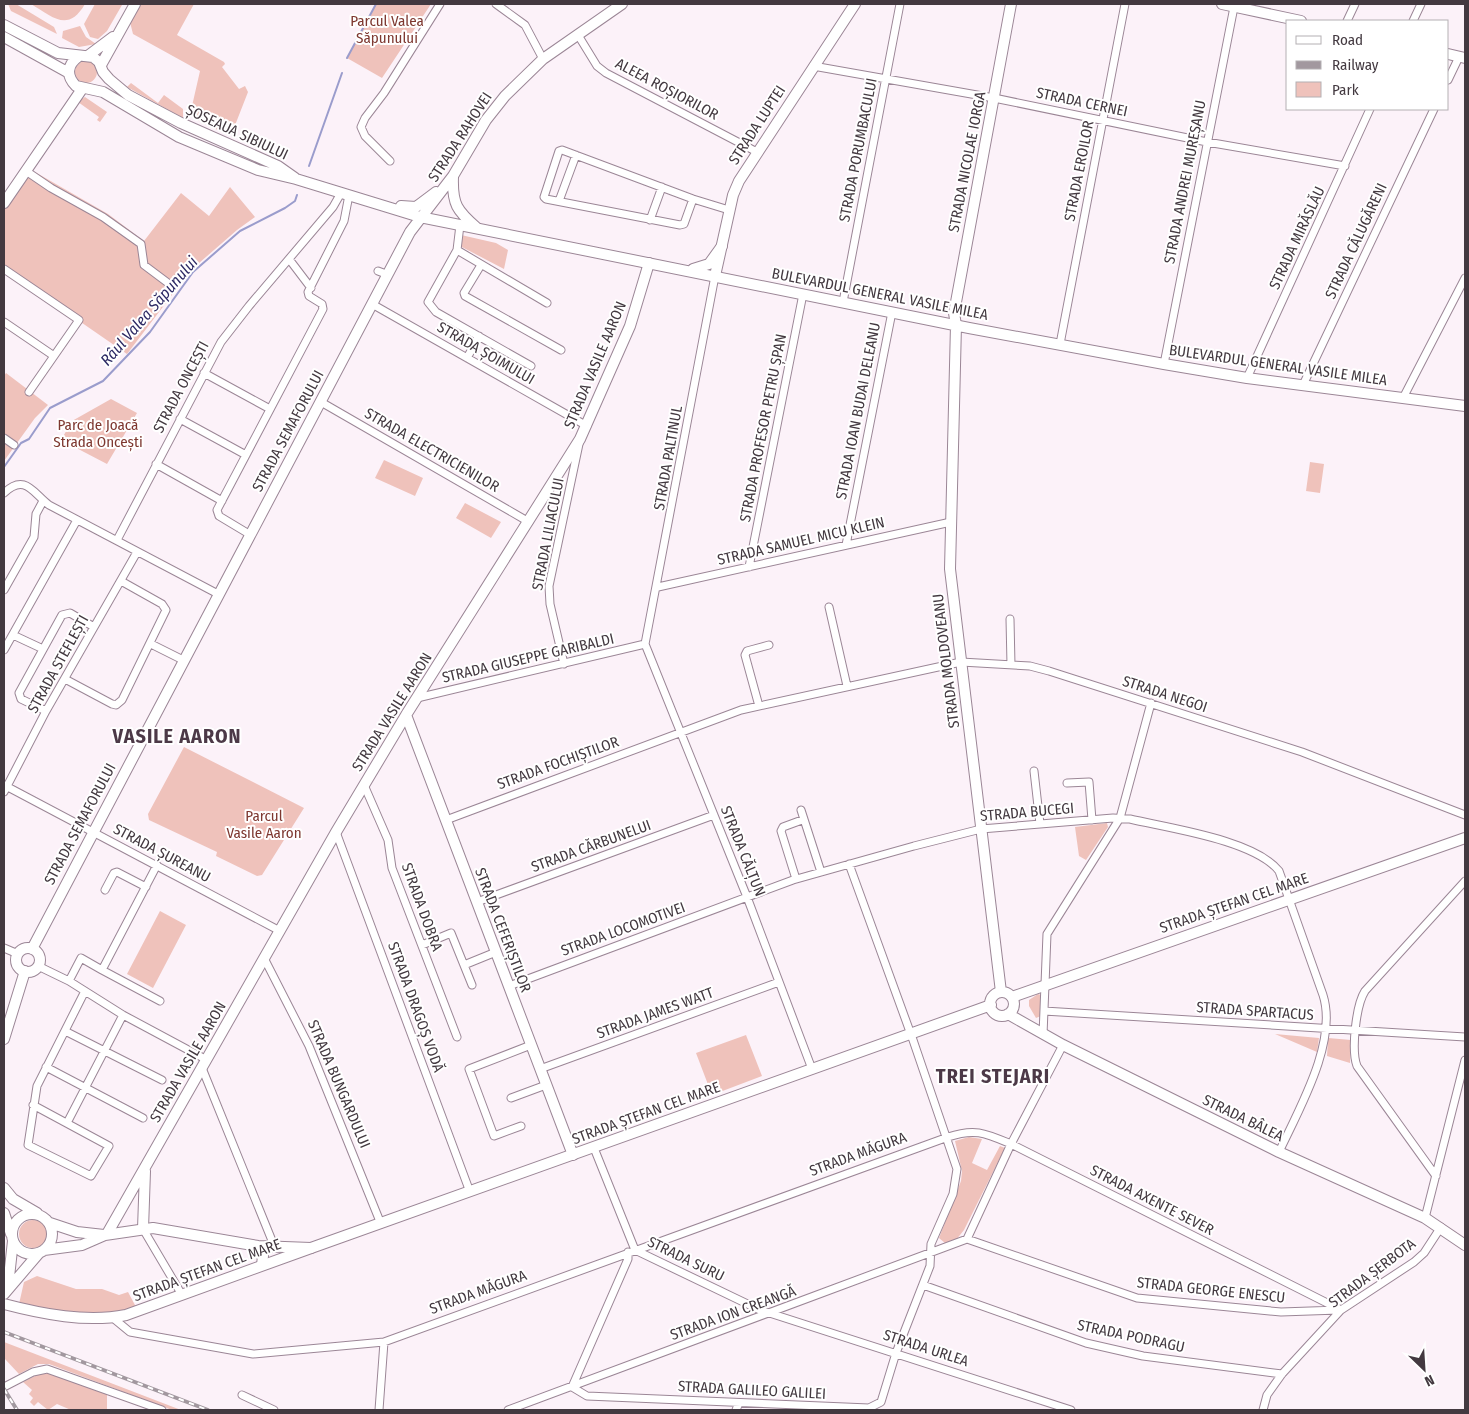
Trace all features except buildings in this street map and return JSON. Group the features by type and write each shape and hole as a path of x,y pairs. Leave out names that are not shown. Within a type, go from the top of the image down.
{"main road":[{"path":"4,204 86,88 98,84 102,68 116,35 135,4"},
{"name":"STRADA RAHOVEI","path":"420,217 453,176 492,111 522,78 543,59 622,4"},
{"name":"STRADA LUPTEI","path":"715,276 736,188 757,152 855,4"},
{"name":"STRADA NICOLAE IORGA","path":"956,325 954,313 1011,4"},
{"path":"1222,4 1234,7 1253,7 1298,20"},
{"path":"4,25 58,53 78,57 89,55 116,35"},
{"name":"ȘOSEAUA SIBIULUI","path":"4,37 69,74 73,83 103,92 180,137 272,175 296,179"},
{"path":"1449,54 1462,57"},
{"name":"ȘOSEAUA SIBIULUI","path":"89,55 96,59 115,85 139,102 181,123 278,166 296,179"},
{"path":"69,74 72,62 78,57"},
{"path":"365,199 404,207 416,207 428,199 453,176"},
{"path":"453,176 452,191 457,207 478,229"},
{"name":"BULEVARDUL GENERAL VASILE MILEA","path":"296,179 420,217 956,325 1247,378 1465,406"},
{"name":"STRADA SEMAFORULUI","path":"32,949 372,304 382,272 420,217"},
{"path":"682,269 700,268 709,264 722,246"},
{"name":"STRADA VASILE AARON","path":"106,1234 145,1170 336,832 406,715 529,522 587,426 630,326 649,263"},
{"name":"STRADA MOLDOVEANU","path":"956,325 950,569 1001,992"},
{"name":"STRADA CEFERIȘTILOR","path":"406,715 573,1155"},
{"name":"STRADA ȘTEFAN CEL MARE","path":"1012,997 1465,838"},
{"path":"24,949 32,949 39,956 38,966 32,971 25,971 17,964 18,954 24,949"},
{"path":"4,1039 25,971"},
{"path":"1001,992 1012,997 1014,1007 1008,1014 999,1015 995,1013 991,1005 993,997 1001,992"},
{"name":"STRADA ȘTEFAN CEL MARE","path":"113,1318 182,1295 991,1005"},
{"name":"STRADA BÂLEA","path":"1008,1014 1043,1035 1280,1152 1425,1218 1465,1245"},
{"name":"STRADA VASILE AARON","path":"143,1229 145,1170"},
{"path":"4,1188 18,1202 50,1223 77,1232 106,1234"},
{"path":"4,1213 16,1246 26,1253 41,1252"},
{"path":"6,1290 12,1227 25,1214 38,1214"},
{"path":"6,1290 52,1241 50,1223"},
{"name":"STRADA ȘTEFAN CEL MARE","path":"41,1252 82,1245 106,1234 143,1229 177,1230 275,1248 311,1248"},
{"path":"258,1246 262,1256 262,1266"},
{"path":"4,1304 78,1317 113,1318"}],"street":[{"path":"390,160 365,136 361,127 440,4"},
{"path":"496,4 525,25 543,59"},
{"name":"STRADA PORUMBACULUI","path":"843,302 900,4"},
{"name":"STRADA EROILOR","path":"1060,344 1125,4"},
{"path":"1347,20 1355,4"},
{"path":"1413,20 1421,4"},
{"name":"STRADA ANDREI MUREȘANU","path":"1164,364 1234,7"},
{"name":"ALEEA ROȘIORILOR","path":"578,35 597,66 606,73 757,152"},
{"path":"1449,78 1462,57"},
{"name":"STRADA CERNEI","path":"813,66 994,98 1207,142 1345,166"},
{"name":"STRADA MIRĂSLĂU","path":"1247,378 1370,110"},
{"name":"STRADA CĂLUGĂRENI","path":"1303,385 1434,110"},
{"path":"693,198 682,225 546,200 544,197 559,150 730,210"},
{"path":"559,201 576,155"},
{"path":"26,171 103,217 142,244 144,265 172,286"},
{"path":"650,220 662,187"},
{"path":"250,534 219,516 217,510 324,309 322,304 309,296 311,288 344,221 345,194"},
{"name":"STRADA ONCEȘTI","path":"116,540 214,352 235,323 345,194"},
{"path":"460,225 457,250 547,303"},
{"name":"STRADA ȘOIMULUI","path":"457,250 428,302 429,306 436,312 531,366"},
{"path":"289,259 311,288"},
{"path":"481,265 464,293 465,296 560,350"},
{"path":"4,269 78,320 30,392"},
{"name":"STRADA PALTINUL","path":"645,644 658,587 715,276"},
{"path":"1403,398 1465,278"},
{"name":"STRADA PROFESOR PETRU ȘPAN","path":"749,567 803,294"},
{"name":"STRADA ȘOIMULUI","path":"372,304 587,426"},
{"name":"STRADA IOAN BUDAI DELEANU","path":"846,545 892,312"},
{"path":"4,322 54,356"},
{"path":"466,358 480,336"},
{"path":"204,373 270,409"},
{"name":"STRADA ELECTRICIENILOR","path":"321,402 529,522"},
{"path":"180,419 246,455"},
{"path":"4,438 14,445"},
{"name":"STRADA LILIACULUI","path":"564,664 550,604 549,586 580,438"},
{"path":"156,464 222,501"},
{"path":"4,493 13,486 24,484 43,501 218,594"},
{"path":"4,590 34,537 36,514 43,501"},
{"path":"4,650 77,520"},
{"name":"STRADA SAMUEL MICU KLEIN","path":"658,587 951,522"},
{"name":"STRADA STEFLEȘTI","path":"5,788 46,711 137,552"},
{"path":"65,679 116,705 122,700 166,615 165,607 120,581"},
{"path":"829,607 847,686"},
{"path":"46,711 21,698 19,693 62,615 70,613 94,628"},
{"path":"1010,619 1011,665"},
{"path":"13,634 43,649"},
{"path":"151,644 183,660"},
{"name":"STRADA GIUSEPPE GARIBALDI","path":"417,698 645,644"},
{"name":"STRADA CĂLȚUN","path":"645,644 747,897 812,1069"},
{"path":"759,706 745,655 747,651 769,646"},
{"name":"STRADA NEGOI","path":"680,733 732,713 759,706 961,662 1040,668 1302,752 1465,815"},
{"path":"1043,1035 1047,934 1120,818 1151,703"},
{"name":"STRADA FOCHIȘTILOR","path":"446,820 680,733"},
{"path":"1034,771 1040,824"},
{"path":"1067,783 1089,782 1092,820"},
{"name":"STRADA DOBRA","path":"364,785 388,840 392,868 457,1038"},
{"name":"STRADA ȘUREANU","path":"5,788 94,832 280,931"},
{"path":"802,810 821,872"},
{"name":"STRADA CĂRBUNELUI","path":"477,902 714,815"},
{"name":"STRADA BUCEGI","path":"747,897 796,879 981,829 1120,818 1233,843 1257,855 1278,871 1325,1002 1322,1054 1280,1152"},
{"path":"796,879 781,831 783,827 802,820"},
{"name":"STRADA DRAGOȘ VODĂ","path":"336,832 470,1192"},
{"path":"849,864 948,1137 957,1169 956,1184 934,1236 930,1266 896,1353"},
{"path":"102,970 157,865"},
{"path":"105,890 114,874 118,872 146,886"},
{"path":"1436,1176 1358,1066 1355,1054 1358,1006 1365,991 1465,881"},
{"name":"STRADA LOCOMOTIVEI","path":"509,986 747,897"},
{"path":"422,945 451,933 472,984"},
{"path":"4,948 18,954"},
{"path":"464,965 496,952"},
{"path":"69,981 81,958 160,1001"},
{"name":"STRADA BUNGARDULUI","path":"264,958 309,1046 381,1224"},
{"path":"38,966 69,981 205,1064 275,1248"},
{"name":"STRADA JAMES WATT","path":"540,1069 779,982"},
{"path":"34,1105 108,1146 93,1175 89,1176 28,1145 34,1105 38,1086 85,991"},
{"name":"STRADA SPARTACUS","path":"1044,1011 1465,1037"},
{"path":"67,1123 123,1015"},
{"path":"65,1031 162,1080"},
{"path":"521,1126 494,1136 470,1069 531,1045"},
{"path":"967,1239 1011,1144 1063,1045"},
{"path":"1425,1218 1465,1060"},
{"path":"46,1067 142,1118"},
{"path":"511,1098 546,1085"},
{"name":"STRADA AXENTE SEVER","path":"948,1137 968,1131 977,1131 1011,1144 1341,1310"},
{"name":"STRADA MĂGURA","path":"113,1318 130,1332 254,1354 384,1342 948,1137"},
{"name":"STRADA SURU","path":"594,1148 632,1251 750,1305 772,1313"},
{"name":"STRADA ȘERBOTA","path":"1263,1410 1267,1395 1282,1374 1341,1310 1414,1262 1424,1253 1441,1227"},
{"path":"143,1229 182,1295"},
{"name":"STRADA ION CREANGĂ","path":"508,1410 967,1239"},
{"name":"STRADA GEORGE ENESCU","path":"967,1239 1137,1298 1281,1312 1341,1310"},
{"path":"572,1387 632,1251"},
{"name":"STRADA PODRAGU","path":"923,1285 1086,1344 1143,1356 1282,1374"},
{"name":"STRADA URLEA","path":"772,1313 1071,1410"},
{"path":"378,1410 384,1342"},
{"name":"STRADA GALILEO GALILEI","path":"572,1387 576,1392 587,1396 737,1407 869,1408 878,1405 882,1398 896,1353"},
{"path":"4,1387 33,1372 47,1369 162,1410"},
{"path":"242,1395 274,1410"}],"green space":[{"path":"8,4 16,4 54,27 57,34 11,11"},
{"path":"31,4 85,4 79,13 72,18 60,20"},
{"path":"95,4 122,5 107,31 98,39 90,37 84,24"},
{"path":"141,4 194,4 177,35 224,62 225,64 222,67 239,89 245,86 248,92 232,133 226,134 193,118 192,106 200,71 133,34 130,22"},
{"name":"Parcul Valea Săpunului","path":"376,4 431,4 382,78 347,58"},
{"path":"80,26 86,37 96,44 79,47 62,38 63,31"},
{"path":"86,61 94,64 97,72 94,80 86,83 78,80 75,72 78,64"},
{"path":"131,83 158,103 164,95 183,109 183,118 127,87"},
{"path":"85,97 107,112 100,122 97,120 99,117 78,102"},
{"path":"28,168 108,214 144,241 181,193 209,216 230,187 255,217 191,270 127,354 4,269 4,203"},
{"path":"461,235 496,243 508,250 504,269 460,246"},
{"path":"6,373 48,405 35,418 4,461 4,376"},
{"name":"Parc de Joacă Strada Oncești","path":"111,399 137,413 107,464 61,440 72,421"},
{"path":"384,460 423,478 415,496 375,478"},
{"path":"1310,462 1324,464 1320,493 1306,491"},
{"path":"465,503 501,522 491,538 456,518"},
{"name":"Parcul Vasile Aaron","path":"184,747 304,808 262,875 257,876 216,856 217,852 149,820 148,814"},
{"path":"1107,823 1108,827 1086,860 1079,856 1075,827"},
{"path":"160,911 186,925 153,988 127,974"},
{"path":"1038,994 1041,995 1041,1016 1036,1018 1029,1006 1029,1000"},
{"path":"1275,1034 1319,1038 1317,1052"},
{"path":"746,1035 762,1076 712,1095 696,1053"},
{"path":"1328,1038 1351,1040 1350,1063 1327,1056"},
{"path":"969,1137 982,1139 972,1163 987,1170 1000,1146 1005,1148 964,1230 956,1240 945,1243 939,1238 961,1181 962,1171 955,1141"},
{"path":"33,1220 43,1224 47,1234 43,1244 33,1248 23,1244 19,1234 23,1224"},
{"path":"37,1276 76,1289 102,1289 119,1295 128,1292 136,1307 122,1312 93,1314 19,1304 24,1282"},
{"path":"4,1342 181,1410 172,1410 49,1364 38,1364 19,1374 4,1358"},
{"path":"41,1373 55,1374 107,1394 107,1410 71,1410 57,1404 48,1410 38,1402 34,1406 30,1402 33,1398 29,1394 32,1390 23,1382"}],"waterway":[{"name":"Râul Valea Săpunului","path":"347,58 376,4"},
{"name":"Râul Valea Săpunului","path":"309,166 342,73"},
{"name":"Râul Valea Săpunului","path":"4,467 21,443 29,439 50,408 103,381 150,332 193,272 240,231 285,208 295,201 297,195"}],"railway":[{"path":"4,1332 208,1410"},
{"path":"4,1389 17,1410"}],"district":[{"name":"VASILE AARON","path":"177,736"},
{"name":"TREI STEJARI","path":"993,1076"}]}
